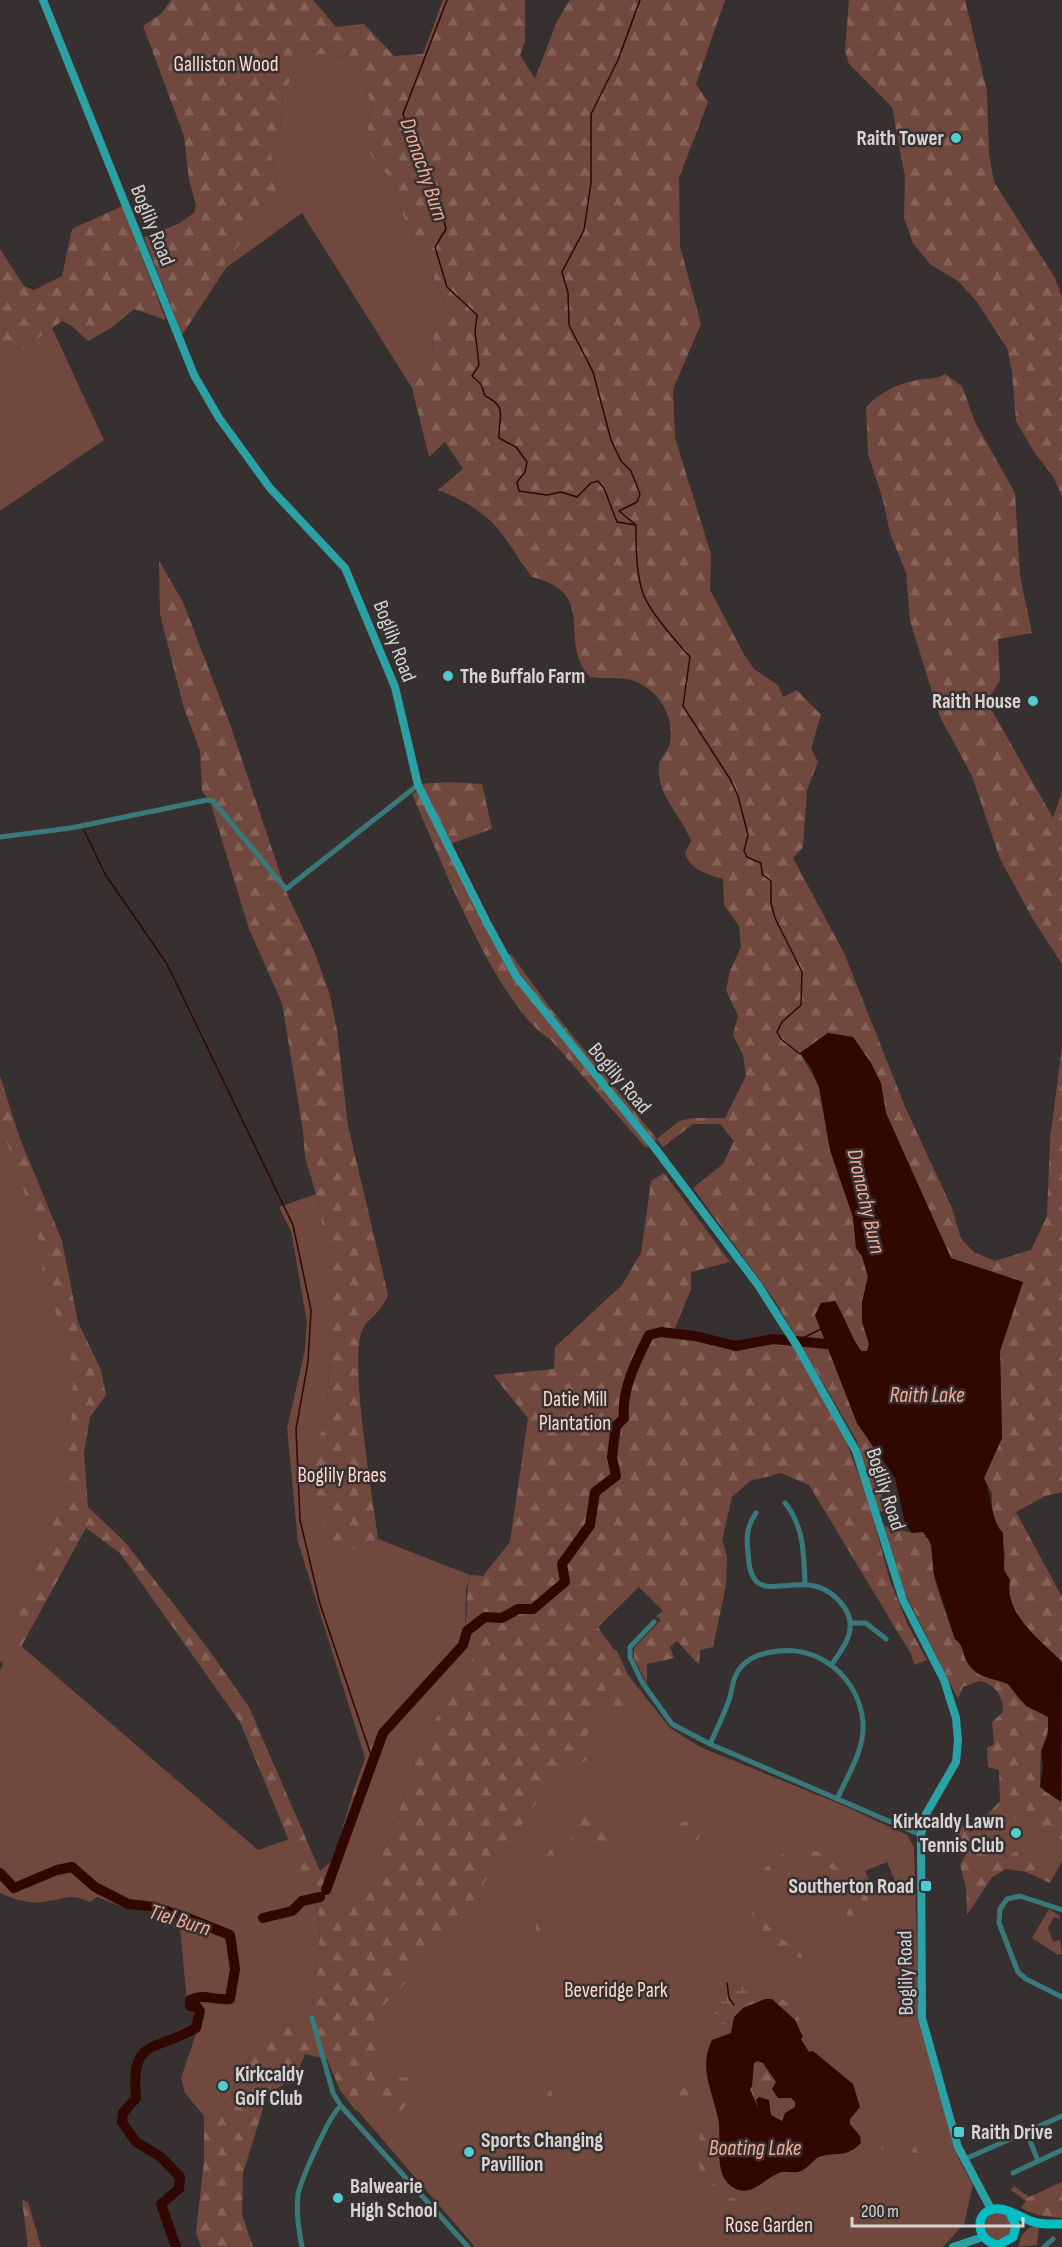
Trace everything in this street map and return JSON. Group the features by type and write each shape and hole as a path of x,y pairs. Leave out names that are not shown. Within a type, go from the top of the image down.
{"main road":[{"name":"Boglily Road","path":"43,0 194,375 219,418 270,488 337,557 352,582 395,687 418,785 516,976 655,1148 758,1285 797,1347 856,1451 903,1600 952,1703 958,1742 956,1762 926,1814 921,1835 922,2018 963,2160 991,2209"},
{"path":"1033,2222 1015,2233 1005,2246 993,2245 983,2237 980,2223 991,2209 1002,2209 1033,2222 1062,2224"},
{"path":"1010,2213 1016,2222 1015,2233"},
{"path":"953,2247 983,2237"}],"street":[{"path":"0,837 71,828 207,800 213,801 286,889 314,870 418,785"},
{"path":"785,1503 792,1512 804,1549 805,1584"},
{"path":"756,1513 750,1522 746,1536 750,1570 758,1582 768,1587 805,1584 825,1588 834,1594 846,1608 852,1623 846,1645 832,1664"},
{"path":"654,1622 630,1647 630,1657 657,1706 672,1724 710,1744 921,1835"},
{"path":"852,1623 866,1623 886,1639"},
{"path":"710,1744 730,1696 735,1675 754,1656 792,1651 812,1654 832,1664 844,1676 856,1694 863,1725 858,1753 837,1799"},
{"path":"1062,1910 1020,1896 1007,1899 1000,1909 999,1923 1021,1976 1062,1997"},
{"path":"312,2018 333,2093 341,2106 468,2247"},
{"path":"302,2247 298,2216 301,2181 316,2154 335,2109 341,2106"},
{"path":"963,2160 1062,2116"},
{"path":"1027,2133 1038,2161"},
{"path":"1013,2173 1062,2150"},
{"path":"1044,2247 1053,2239"}],"green space":[{"name":"Galliston Wood","path":"171,0 313,0 336,27 364,24 394,56 423,54 443,0 525,0 525,41 520,55 535,79 557,21 570,0 725,0 696,84 708,102 679,178 680,246 701,324 673,389 675,438 711,554 710,590 754,669 778,685 783,697 797,690 821,715 811,748 818,762 807,790 803,847 793,858 844,953 906,1109 952,1208 961,1239 975,1253 995,1261 1031,1250 1047,1216 1050,1140 1062,1047 1062,1492 1045,1496 1016,1512 1062,1597 1062,1662 1034,1636 1012,1604 1009,1592 1010,1580 1004,1570 1005,1552 992,1509 992,1493 984,1478 1002,1438 1000,1351 1022,1282 951,1259 886,1113 871,1063 853,1037 828,1033 800,1053 819,1087 830,1150 853,1217 856,1248 862,1256 868,1277 862,1302 869,1344 867,1351 862,1351 854,1342 835,1301 815,1315 857,1423 883,1462 877,1481 886,1510 879,1512 856,1439 775,1301 693,1188 723,1164 734,1141 720,1124 693,1124 663,1147 657,1139 679,1121 692,1118 725,1118 746,1076 743,1055 733,1035 738,1016 726,990 730,971 741,947 739,926 724,905 723,879 700,870 687,859 685,853 691,841 662,787 659,763 669,746 671,735 667,713 662,703 647,688 637,682 622,678 590,677 576,648 574,619 565,594 553,585 532,577 502,534 484,515 457,498 438,490 463,469 445,442 429,457 412,388 432,358 434,326 446,303 398,205 396,186 364,147 372,105 353,59 320,54 299,65 283,94 280,134 271,154 278,193 224,265 226,268 182,335 144,237 178,224 194,213 196,205 189,180 184,136 143,26 162,13"},
{"path":"849,0 965,0 987,91 989,154 994,182 1055,278 1062,297 1062,497 1053,476 1034,452 1016,421 1012,372 1007,348 977,302 958,281 931,265 913,243 904,218 905,177 892,107 849,64 845,51"},
{"path":"320,54 353,59 372,105 364,147 396,186 398,205 446,303 434,326 432,358 412,388 302,213 226,268 224,265 278,193 271,154 280,134 283,94 299,65"},
{"path":"122,206 166,320 134,309 111,328 88,341 72,326 62,321 0,366 0,249 24,286 34,290 62,276 72,229"},
{"path":"52,328 104,440 0,511 0,366"},
{"path":"945,374 962,386 975,422 1015,493 1020,576 1032,633 998,639 1000,680 987,702 1053,818 1062,792 1062,964 1034,921 1000,859 972,776 940,717 910,621 906,573 890,533 883,500 868,454 866,407 877,397 896,386"},
{"name":"Boglily Braes","path":"159,561 183,602 231,727 287,894 314,951 329,992 337,1030 348,1126 388,1295 382,1307 362,1331 358,1371 367,1464 378,1539 339,1556 331,1551 314,1481 312,1446 325,1428 331,1348 331,1267 316,1194 305,1157 303,1131 282,1003 249,929 210,801 202,791 200,751 183,705 160,614"},
{"path":"447,782 482,784 492,829 450,844 421,784"},
{"path":"417,791 502,959 511,954 551,1009 657,1139 646,1148 550,1039 530,1022 510,996 471,927 412,794"},
{"name":"Datie Mill Plantation","path":"0,1076 19,1136 62,1241 78,1322 101,1370 106,1395 90,1417 84,1453 88,1507 125,1542 206,1646 249,1707 320,1871 333,1860 360,1773 374,1740 390,1717 442,1666 458,1646 465,1629 470,1575 483,1576 510,1542 528,1418 493,1375 554,1369 555,1347 622,1285 641,1253 651,1181 664,1173 730,1262 691,1272 691,1289 675,1328 731,1342 744,1349 773,1340 790,1342 842,1430 868,1500 890,1581 908,1625 927,1660 914,1665 911,1654 809,1485 781,1473 750,1481 732,1497 722,1540 727,1556 726,1585 713,1647 700,1650 699,1665 677,1641 670,1647 674,1658 647,1664 647,1684 634,1658 634,1648 661,1620 656,1616 663,1611 639,1587 598,1627 618,1656 625,1671 628,1707 600,1707 583,1744 595,1755 563,1774 533,1807 449,1938 379,2010 375,2057 393,2077 420,2078 424,2085 414,2092 398,2117 376,2093 356,2111 340,2090 327,2059 305,2054 292,2078 268,2093 243,2173 242,2214 253,2247 201,2247 196,2233 204,2161 204,2116 225,2108 255,2046 283,2015 310,2023 320,1935 318,1911 240,1722 120,1553 86,1528 21,1647 13,1639 20,1610 48,1541 64,1484 72,1415 73,1380 70,1353 43,1275 37,1228 0,1123","holes":["467,1644 474,1656 418,1748 397,1818 374,1870 342,1921 330,1891 386,1733"]},
{"name":"Kirkcaldy Golf Club","path":"0,1101 39,1214 74,1362 77,1489 13,1639 258,1850 289,1839 318,1911 320,1935 310,2023 283,2015 255,2046 225,2108 204,2116 185,2093 181,2078 198,2028 195,2014 187,2002 179,1917 125,1908 97,1897 90,1902 71,1897 32,1902 0,1893 0,1670 3,1664 0,1661"},
{"path":"316,1194 331,1267 331,1347 325,1429 312,1446 339,1556 378,1539 470,1575 466,1590 465,1627 458,1646 382,1727 366,1761 298,1542 287,1428 305,1350 307,1322 291,1231 279,1207"},
{"path":"884,1526 912,1533 923,1531 931,1547 934,1576 941,1600 955,1639 969,1665 982,1675 1008,1684 1020,1700 1048,1717 1048,1730 1041,1756 1040,1783 1044,1791 1060,1801 1062,1799 1062,1861 1050,1883 1026,1872 1006,1869 992,1877 967,1915 966,1888 960,1865 970,1847 950,1829 958,1822 971,1832 1000,1801 999,1770 988,1767 987,1748 994,1744 992,1722 1003,1712 1003,1706 994,1688 979,1681 963,1687 958,1699 904,1591","holes":["1000,1805 1023,1826 1025,1822 1061,1840 1047,1866 1016,1851 1007,1858 979,1827"]},
{"path":"467,1644 474,1656 418,1748 397,1818 374,1870 342,1922 330,1891 386,1733"},
{"name":"Beveridge Park","path":"616,1649 628,1675 670,1728 700,1747 847,1807 907,1835 914,1847 919,2018 958,2158 973,2185 964,2224 943,2247 475,2247 340,2090 329,1972","holes":["887,1862 895,1881 873,1890 865,1871"]},
{"name":"Kirkcaldy Lawn Tennis Club","path":"1000,1805 1020,1825 1025,1822 1061,1840 1047,1867 1016,1851 1008,1858 979,1827"},
{"path":"592,1811 606,1817 612,1832 605,1846 586,1849 572,1841 571,1830 578,1818"},
{"path":"688,1821 697,1824 700,1833 697,1842 688,1845 679,1842 676,1833 679,1824"},
{"path":"545,1847 551,1850 554,1856 551,1862 545,1865 539,1862 536,1856 539,1850"},
{"path":"805,1849 829,1854 845,1865 853,1864 858,1873 840,1873 811,1860 791,1861 788,1851"},
{"path":"784,1853 788,1863 769,1879 762,1901 763,1918 754,1921 752,1900 756,1882 767,1866"},
{"path":"865,1891 872,1911 860,1916 843,1944 827,1955 823,1944 839,1931 852,1903"},
{"path":"1049,1909 1060,1916 1059,1919 1054,1917 1048,1928 1053,1942 1060,1940 1062,1954 1058,1955 1032,1938"},
{"path":"548,1915 557,1918 560,1927 557,1936 548,1939 539,1936 536,1927 539,1918"},
{"path":"765,1922 776,1935 788,1943 803,1947 820,1946 823,1956 802,1958 775,1949 755,1925"},
{"path":"736,1982 743,1985 748,1993 731,2008 723,2026 719,2027 714,2018 719,1993 726,1988 727,1983"},
{"path":"767,1990 790,2004 806,2030 800,2031 785,2009 765,1999 743,2008"},
{"path":"758,2061 775,2078 778,2098 791,2098 793,2101 794,2107 782,2121 771,2115 770,2111 760,2106 757,2107 750,2089 754,2062"},
{"path":"684,2077 695,2095 684,2108 679,2093"},
{"path":"542,2085 549,2088 552,2095 549,2102 542,2105 535,2102 532,2095 535,2088"},
{"path":"707,2127 711,2178 719,2192 742,2202 741,2205 728,2205 717,2200 703,2180 699,2166 699,2139 702,2128"},
{"path":"891,2140 915,2143 918,2153 880,2149 883,2144"},
{"path":"1062,2182 1062,2218 1037,2215 1021,2208 1026,2201 1011,2190 1014,2186 1029,2197"},
{"path":"22,2200 28,2202 41,2247 28,2247"},
{"path":"998,2213 1008,2217 1012,2227 1008,2237 998,2241 988,2237 984,2227 988,2217"},
{"path":"1030,2227 1039,2227 1037,2245 1018,2247 1022,2235"}],"water":[{"name":"Raith Lake","path":"828,1033 853,1037 871,1063 881,1083 886,1113 951,1258 1023,1282 1000,1351 1002,1438 984,1478 995,1521 1003,1533 1004,1570 1010,1580 1009,1592 1012,1604 1034,1636 1062,1662 1061,1802 1040,1787 1043,1766 1041,1751 1048,1734 1048,1717 1026,1706 1008,1684 977,1673 967,1662 955,1639 934,1574 931,1544 923,1532 912,1533 905,1523 895,1478 857,1423 815,1315 821,1303 835,1301 859,1348 867,1351 869,1344 862,1322 862,1302 868,1277 862,1256 856,1248 853,1217 830,1150 819,1087 811,1068 800,1053"},
{"name":"Boating Lake","path":"765,1999 772,1999 795,2020 803,2037 801,2039 809,2052 813,2051 853,2084 860,2107 850,2119 850,2124 860,2136 861,2143 845,2153 819,2157 801,2171 774,2175 746,2191 734,2188 723,2176 719,2159 719,2124 708,2082 706,2062 712,2040 731,2033 734,2017 743,2008","holes":["758,2061 763,2063 776,2082 772,2089 778,2098 791,2098 795,2102 795,2107 785,2113 782,2121 771,2115 769,2100 759,2097 756,2100 758,2108 750,2089 754,2063"]}],"waterway":[{"name":"Dronachy Burn","path":"447,0 403,114 420,161 436,187 446,229 435,247 447,287 477,315 475,331 479,365 472,376 481,384 485,396 497,404 500,409 499,438 516,447 527,462 525,472 517,482 519,491 547,495 561,492 577,497 591,483 598,481 604,488 617,522 636,525"},
{"path":"636,525 619,511 637,502 640,494 631,471 621,461 611,440 593,372 569,325 568,293 562,272 584,230 591,183 591,114 618,60 640,0"},
{"name":"Dronachy Burn","path":"636,526 638,571 644,596 659,620 690,657 683,706 730,779 738,796 748,835 744,851 747,857 761,863 762,874 771,881 771,903 775,918 802,972 801,1005 782,1022 777,1032 781,1039 800,1054"},
{"path":"84,830 105,874 167,964 293,1225 311,1310 308,1362 296,1429 300,1520 320,1604 373,1761"},
{"path":"797,1341 821,1329"},
{"path":"326,1890 383,1733 463,1645 467,1631 485,1617 502,1618 518,1609 533,1609 565,1582 562,1564 590,1525 595,1492 616,1476 612,1457 616,1426 624,1418 627,1386 649,1335 661,1332 695,1336 736,1346 773,1339 827,1344"},
{"name":"Tiel Burn","path":"0,1873 14,1888 57,1870 72,1867 95,1887 128,1904 154,1907 230,1935 235,1969 230,1999 200,1997 190,2000 190,2006 197,2007 200,2011 196,2028 148,2049 142,2055 137,2065 135,2078 136,2098 123,2113 122,2122 136,2142 161,2157 180,2177 179,2189 161,2204 176,2247"},
{"path":"263,1918 292,1911 302,1901 320,1897"},
{"path":"727,1983 729,1998 734,2005"}],"place":[{"name":"Raith Tower","path":"956,138"},
{"name":"The Buffalo Farm","path":"448,676"},
{"name":"Raith House","path":"1033,701"},
{"name":"Kirkcaldy Lawn Tennis Club","path":"1016,1833"},
{"name":"Southerton Road","path":"926,1886"},
{"name":"Kirkcaldy Golf Club","path":"223,2086"},
{"name":"Raith Drive","path":"959,2132"},
{"name":"Sports Changing Pavillion","path":"469,2152"},
{"name":"Balwearie High School","path":"338,2198"}],"park label":[{"name":"Rose Garden","path":"769,2225"}]}
